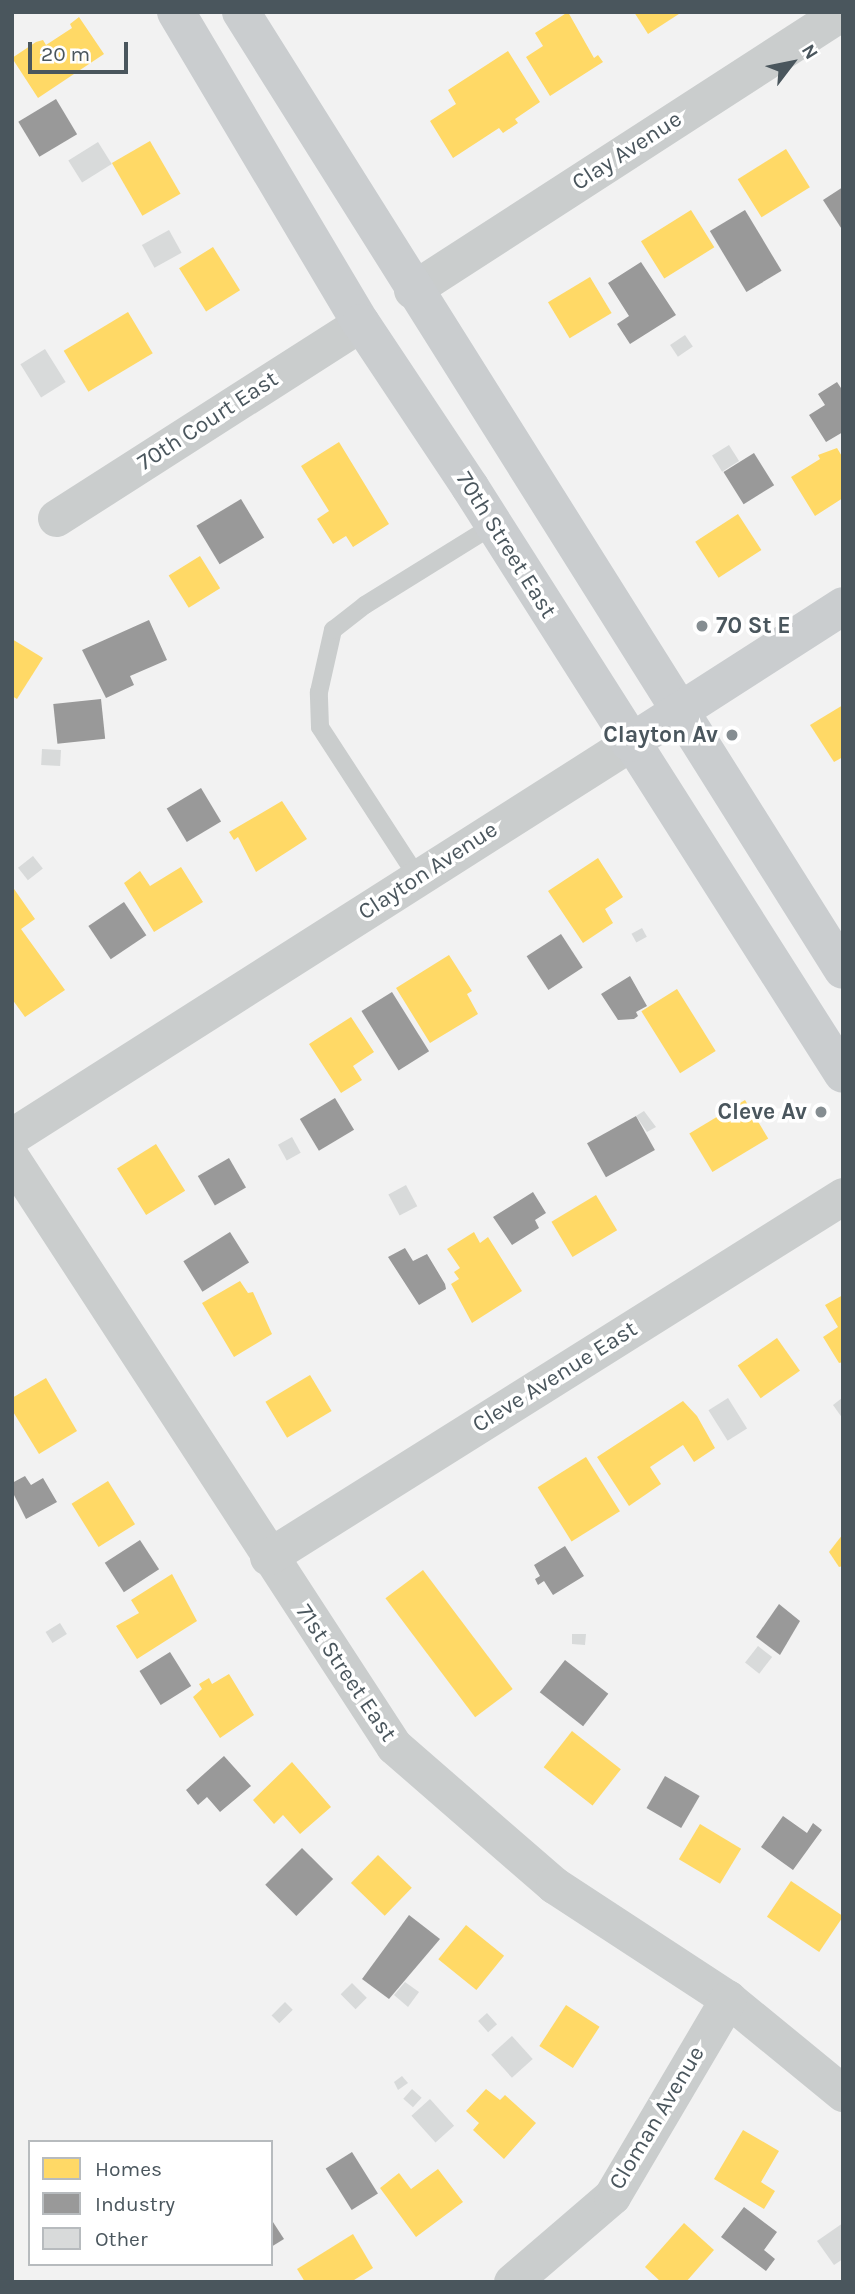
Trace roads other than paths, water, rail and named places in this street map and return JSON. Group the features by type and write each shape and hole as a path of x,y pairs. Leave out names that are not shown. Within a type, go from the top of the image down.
{"main road":[{"name":"70th Street East","path":"176,12 361,323 494,525 630,743 843,1074"},
{"path":"241,12 412,290 682,709 843,970"},
{"name":"Clayton Avenue","path":"630,743 843,606"}],"street":[{"name":"Clay Avenue","path":"412,290 842,12"},
{"name":"70th Court East","path":"56,518 361,323"},
{"name":"Clayton Avenue","path":"12,1136 630,743"},
{"name":"71st Street East","path":"12,1159 268,1558 394,1746 554,1885 728,1999 843,2092"},
{"name":"Cleve Avenue East","path":"268,1558 843,1196"},
{"name":"Cloman Avenue","path":"512,2282 611,2196 728,1999"}],"lane":[{"path":"418,878 320,727 319,692 333,630 365,605 494,525"}],"place":[{"name":"70 St E","path":"702,626"},
{"name":"Clayton Av","path":"732,735"},
{"name":"Cleve Av","path":"821,1112"}]}
